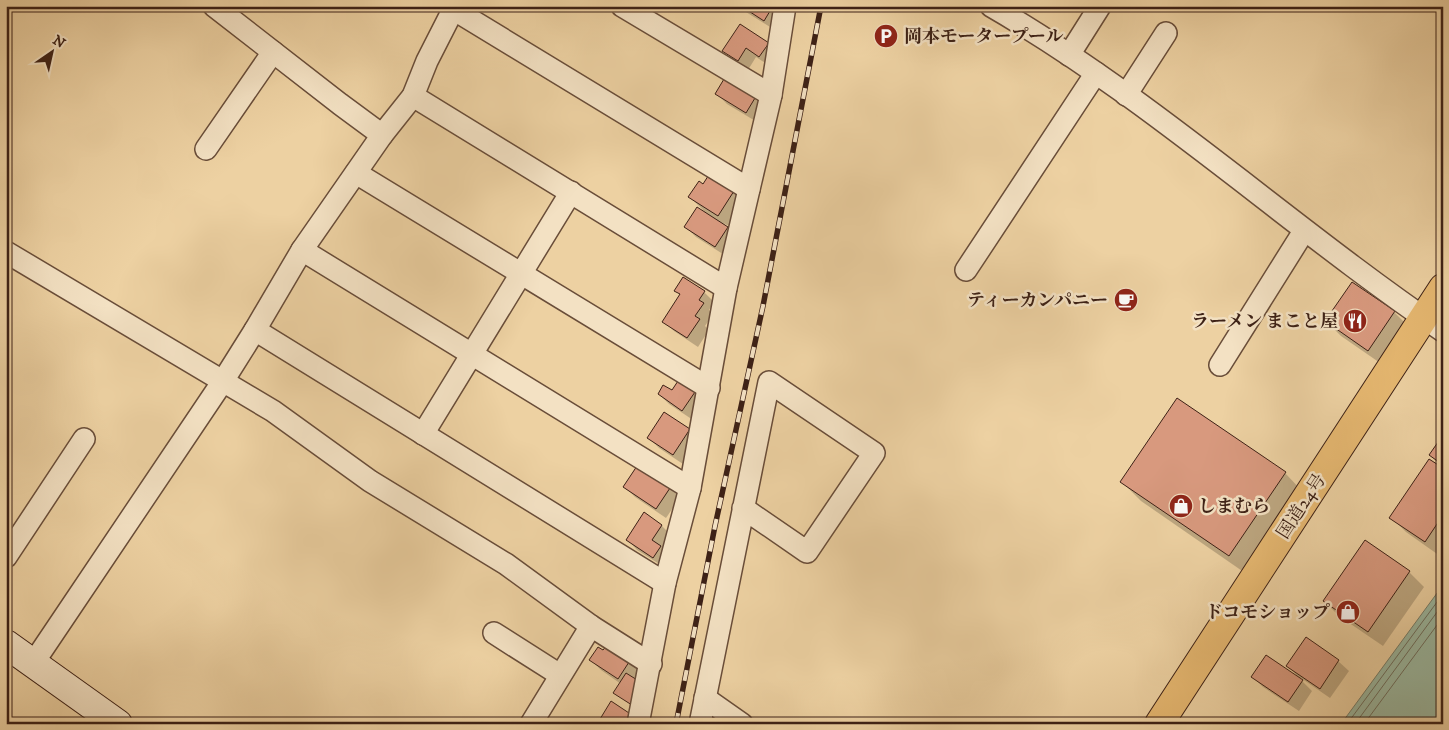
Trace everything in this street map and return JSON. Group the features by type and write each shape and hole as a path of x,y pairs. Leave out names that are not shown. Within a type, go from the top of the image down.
{"highway":[{"name":"国道24号","path":"1159,724 1433,325 1443,288"}],"street":[{"path":"214,6 382,136"},
{"path":"622,6 771,95"},
{"path":"638,724 666,583 690,488 726,288 771,95 785,6"},
{"path":"991,6 1024,14 1069,55 1171,128 1350,266 1433,325"},
{"path":"1069,55 1100,6"},
{"path":"34,662 223,381 302,250 382,136 413,96 426,61 454,8 749,189"},
{"path":"1126,95 1166,33"},
{"path":"206,148 273,52"},
{"path":"966,270 1096,73"},
{"path":"413,96 726,288"},
{"path":"356,173 709,388"},
{"path":"423,434 571,192"},
{"path":"1220,365 1304,231"},
{"path":"302,250 690,488"},
{"path":"6,252 280,416 378,486 506,564 591,626 650,664"},
{"path":"255,330 666,583"},
{"path":"700,724 768,382 874,453 808,552 743,508"},
{"path":"6,557 84,439"},
{"path":"531,724 591,626"},
{"path":"494,632 560,676"},
{"path":"6,644 34,662 118,724"},
{"path":"705,698 742,724"}],"water":[{"path":"1443,585 1443,724 1341,724"}],"building":[{"path":"741,6 773,6 764,21"},
{"path":"740,24 769,43 759,57 746,48 738,61 722,51"},
{"path":"724,79 755,98 746,113 715,94"},
{"path":"712,170 734,191 718,216 688,197 699,181 703,184"},
{"path":"697,207 728,227 715,247 684,227"},
{"path":"683,277 705,291 699,300 704,303 695,316 700,319 687,338 662,322 680,294 674,291"},
{"path":"1352,282 1395,311 1368,351 1325,321"},
{"path":"678,381 695,392 682,411 658,394 663,385 672,390"},
{"path":"1177,398 1286,472 1229,556 1120,482"},
{"path":"664,412 690,429 673,455 647,438"},
{"path":"1443,435 1443,465 1429,455"},
{"path":"1429,459 1443,468 1443,515 1425,542 1389,518"},
{"path":"639,463 672,485 656,509 623,487"},
{"path":"644,512 662,525 652,540 661,546 653,558 626,540"},
{"path":"1365,540 1410,571 1368,632 1323,601"},
{"path":"1306,637 1339,660 1320,689 1286,666"},
{"path":"608,644 631,659 618,679 589,660 598,647 603,650"},
{"path":"1266,655 1303,680 1288,702 1251,677"},
{"path":"626,673 642,683 635,707 613,693"},
{"path":"611,701 632,715 628,721 632,724 597,724"}],"railway":[{"path":"676,724 715,526 763,306 821,6"}],"place":[{"name":"岡本モータープール","path":"886,36"},
{"name":"ティーカンパニー","path":"1126,300"},
{"name":"ラーメン まこと屋","path":"1355,321"},
{"name":"しまむら","path":"1181,506"},
{"name":"ドコモショップ","path":"1348,612"}]}
